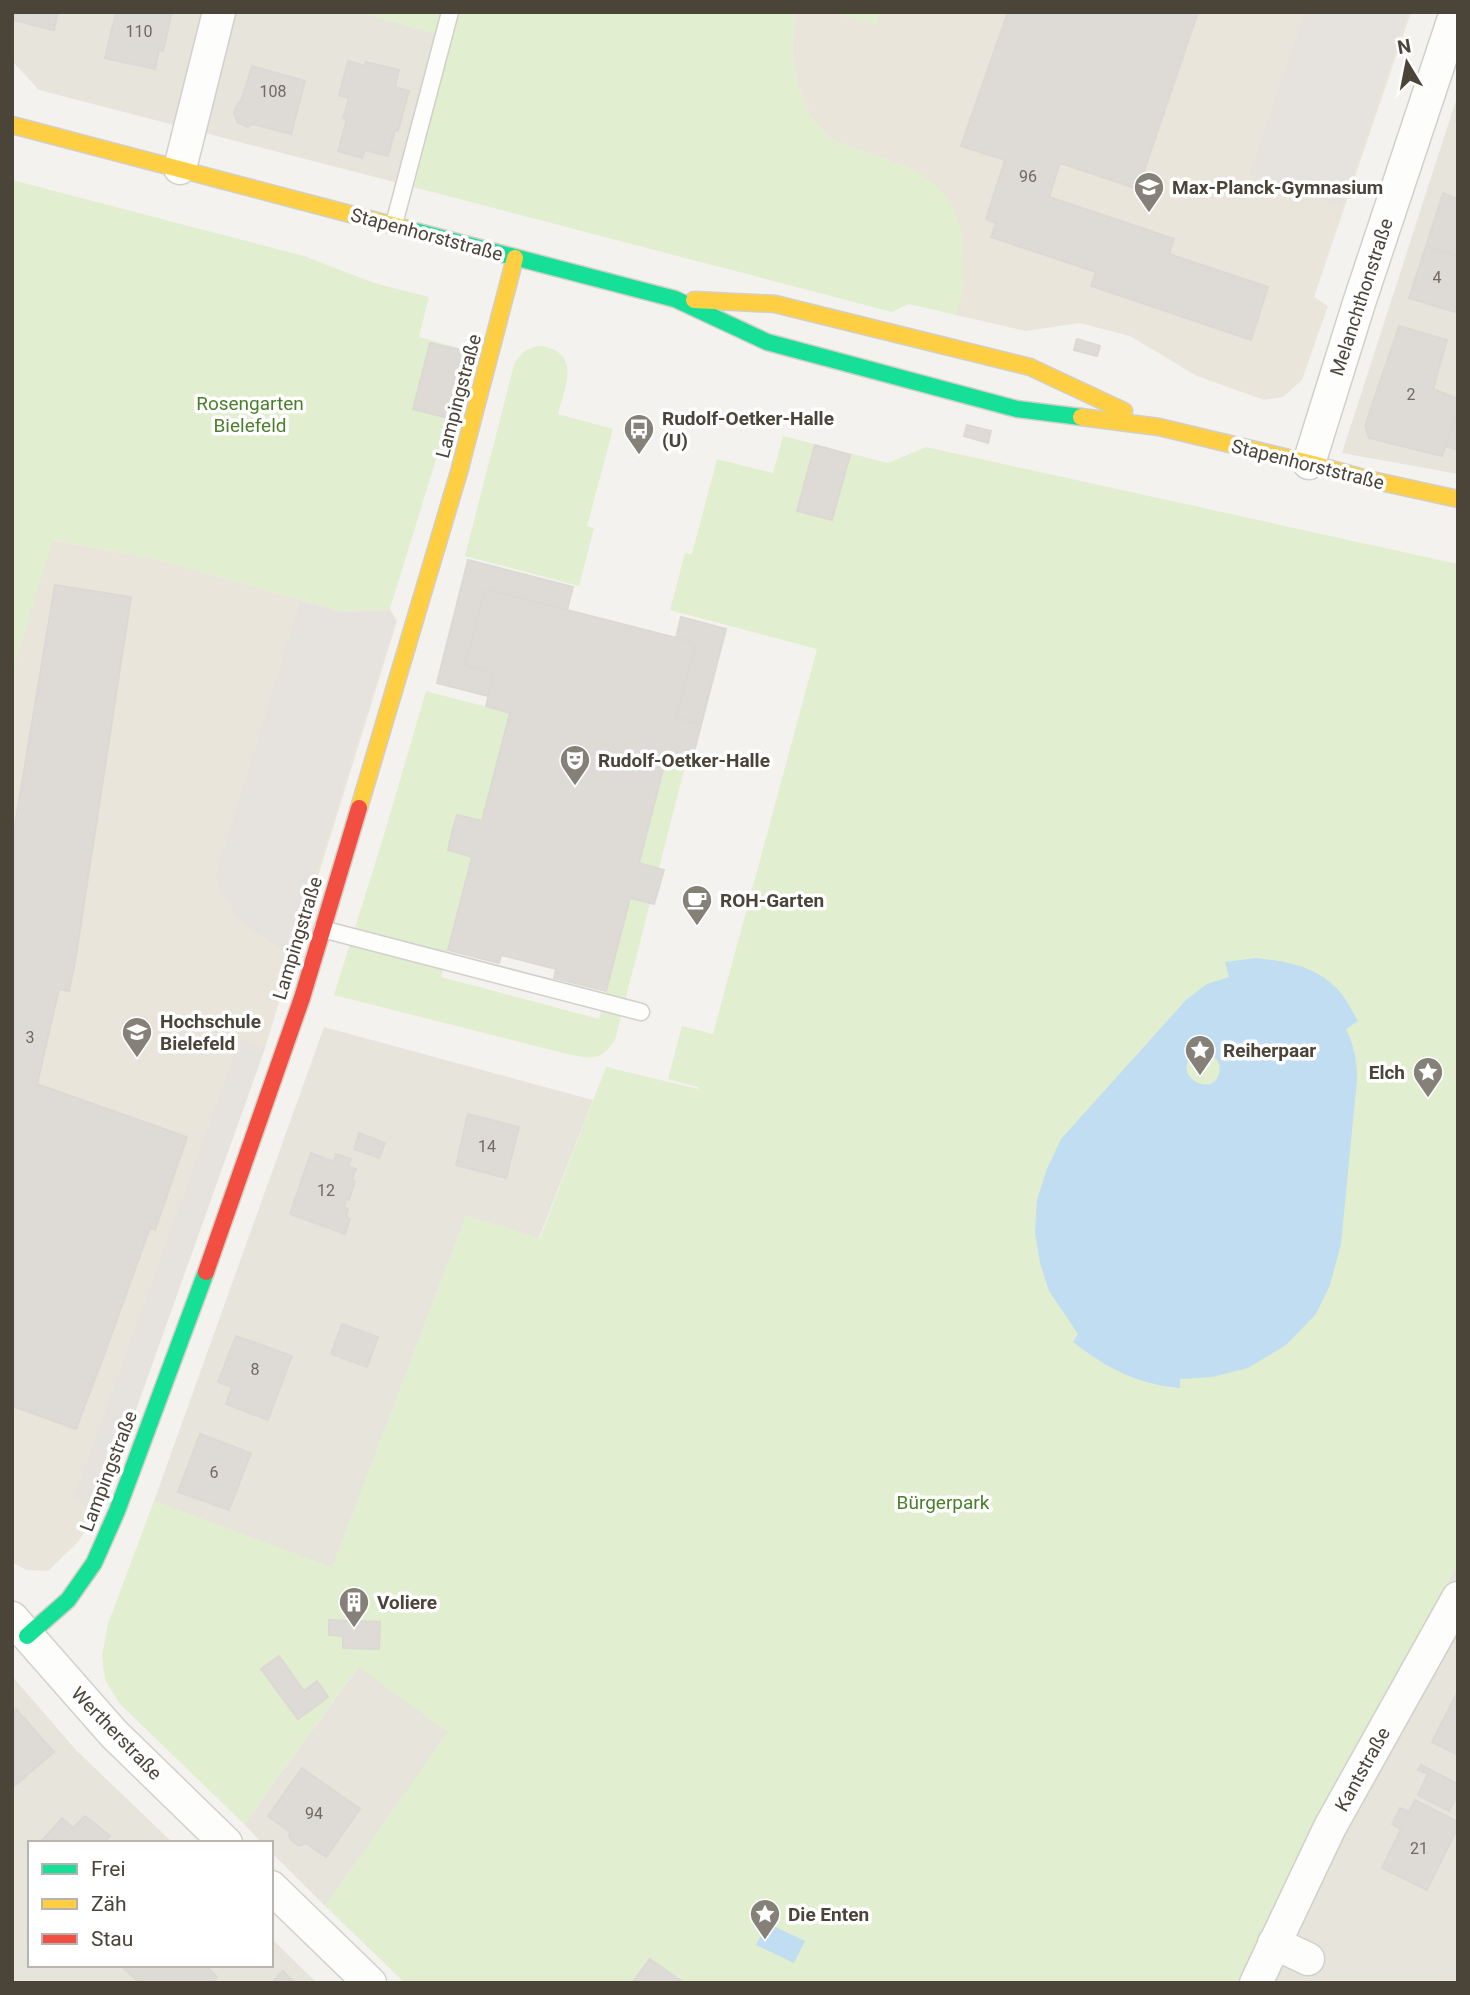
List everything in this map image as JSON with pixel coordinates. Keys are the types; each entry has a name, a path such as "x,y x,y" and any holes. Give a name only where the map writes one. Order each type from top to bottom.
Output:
{"main road":[{"name":"Stapenhorststraße","path":"12,125 675,299 767,342 1017,409 1159,427 1458,499"},
{"name":"Lampingstraße","path":"20,1627 68,1600 93,1563 117,1511 225,1220 302,998 455,485 515,258"},
{"name":"Stapenhorststraße","path":"675,299 775,304 1030,367 1159,427"}],"street":[{"path":"180,168 219,12"},
{"name":"Melanchthonstraße","path":"1309,463 1456,12"},
{"name":"Kantstraße","path":"1256,1983 1330,1827 1458,1598"},
{"name":"Wertherstraße","path":"20,1627 114,1734 224,1841"},
{"path":"273,1889 370,1983"},
{"path":"1274,1943 1308,1959"}],"lane":[{"path":"394,225 450,12"},
{"path":"322,929 641,1012"}],"shaded area":[{"path":"12,12 359,12 437,34 398,183 39,90 12,61"},
{"name":"Max-Planck-Gymnasium","path":"796,12 1411,12 1314,297 1328,306 1302,380 1283,397 1264,400 1197,376 1130,336 1079,323 1026,331 956,315 964,281 914,170 832,140 811,117 792,61"},
{"path":"1305,12 1408,12 1342,207 1249,175"},
{"path":"1458,94 1458,474 1342,453"},
{"name":"Hochschule Bielefeld","path":"52,540 156,559 341,611 390,609 397,621 265,1048 102,1505 78,1542 48,1571 26,1570 12,1562 12,672"},
{"path":"300,602 342,613 390,611 395,622 291,954 240,923 215,878"},
{"path":"324,1027 593,1100 539,1238 466,1216 332,1568 154,1501"},
{"path":"240,1039 265,1048 102,1505 74,1497"},
{"path":"1458,1563 1458,1983 1237,1983 1324,1808"},
{"path":"359,1666 449,1732 325,1906 273,1854 273,1841 260,1841 244,1824"},
{"path":"12,1676 76,1750 171,1841 28,1841 28,1967 273,1967 273,1940 317,1983 12,1983"}],"green space":[{"path":"359,12 796,12 792,61 811,117 832,140 914,170 934,183 951,203 960,226 963,253 964,281 956,315 909,304 892,312 398,183 437,34"},
{"path":"828,12 880,12 877,25"},
{"name":"Rosengarten Bielefeld","path":"12,180 304,256 374,283 429,297 419,337 466,350 449,417 390,609 341,611 156,559 53,540 12,672"},
{"path":"542,346 562,356 566,364 567,382 558,414 613,429 587,526 594,528 579,586 465,556 514,365 525,351"},
{"name":"Bürgerpark","path":"783,436 888,463 926,447 1458,564 1458,1563 1324,1808 1237,1983 405,1983 325,1906 448,1732 358,1667 244,1824 119,1703 105,1680 102,1656 108,1624 154,1501 332,1567 466,1216 540,1238 606,1067 698,1089 668,1079 682,1026 713,1034 817,649 670,610 685,553 692,554 717,459 773,473"},
{"path":"426,691 510,713 482,821 452,832 448,850 472,857 441,977 599,1019 630,898 650,903 615,1040 600,1055 589,1058 567,1054 334,995"},
{"path":"667,754 687,759 659,868 639,863"}],"water":[{"path":"1256,958 1307,968 1325,978 1337,989 1358,1021 1346,1029 1354,1053 1357,1079 1341,1244 1330,1285 1316,1314 1286,1345 1248,1368 1212,1377 1180,1379 1180,1388 1136,1379 1098,1360 1073,1342 1078,1334 1049,1291 1040,1263 1035,1232 1037,1200 1061,1139 1186,1000 1207,984 1229,977 1225,962","holes":["1200,1052 1216,1058 1220,1069 1214,1082 1207,1085 1193,1080 1187,1066 1190,1059"]},
{"path":"767,1923 805,1941 794,1963 756,1945"}],"building":[{"path":"12,12 58,12 54,30 12,20"},
{"path":"116,12 172,12 163,51 159,50 155,69 105,58"},
{"path":"1008,12 1198,12 1138,189 1060,163 1049,197 1174,239 1169,254 1268,287 1251,340 1091,286 1096,272 991,237 996,223 986,219 1005,160 961,146"},
{"path":"348,61 365,66 366,62 399,70 395,87 409,91 388,156 365,150 362,158 338,151 347,119 343,118 349,98 339,95"},
{"path":"252,66 305,81 291,134 238,123 234,114"},
{"path":"1443,193 1458,199 1458,256 1426,246"},
{"path":"1426,246 1458,256 1458,303 1455,312 1409,298"},
{"path":"1399,326 1447,340 1433,389 1458,399 1458,409 1442,456 1369,438 1365,426"},
{"path":"1077,339 1100,346 1097,356 1074,350"},
{"path":"430,343 465,351 448,418 413,409"},
{"path":"1458,409 1458,450 1445,446"},
{"path":"967,425 991,431 988,443 964,436"},
{"path":"815,445 850,455 832,520 797,511"},
{"path":"468,560 573,587 567,610 485,589 465,666 494,673 488,696 437,683"},
{"path":"55,585 131,597 75,962 69,991 59,989 37,1084 187,1137 155,1230 150,1228 76,1429 12,1406 12,843"},
{"name":"Rudolf-Oetker-Halle","path":"485,589 696,643 676,718 701,725 692,760 667,754 639,863 664,870 654,904 630,898 606,991 554,978 556,969 501,955 499,963 448,950 472,857 448,850 452,832 457,815 482,821 510,713 486,706 494,673 465,666"},
{"path":"681,617 726,629 701,725 676,718 696,643 676,638"},
{"path":"468,1114 519,1127 506,1178 456,1165"},
{"path":"359,1133 385,1143 379,1158 354,1149"},
{"path":"311,1153 334,1162 336,1154 351,1159 348,1166 356,1169 349,1200 346,1199 344,1207 348,1209 346,1217 350,1219 345,1234 290,1214"},
{"path":"342,1324 378,1337 367,1367 331,1354"},
{"path":"236,1336 292,1356 268,1420 226,1404 232,1387 218,1382"},
{"path":"200,1434 251,1453 229,1510 178,1492"},
{"name":"Voliere","path":"329,1620 380,1622 379,1649 343,1648 343,1636 329,1635"},
{"path":"279,1656 304,1691 317,1681 328,1697 298,1719 261,1669"},
{"path":"1458,1691 1458,1755 1432,1742"},
{"path":"16,1709 54,1752 12,1788 12,1712"},
{"path":"1421,1765 1458,1784 1458,1794 1449,1811 1418,1795 1428,1774 1418,1770"},
{"path":"302,1768 360,1809 326,1857 306,1843 299,1846 291,1840 291,1833 268,1816"},
{"path":"1415,1800 1458,1822 1427,1890 1382,1868 1401,1829 1392,1824 1400,1808 1409,1812"},
{"path":"85,1816 110,1836 106,1841 42,1841 62,1818 73,1828"},
{"path":"650,1959 684,1983 632,1983"},
{"path":"122,1967 207,1967 217,1977 212,1983 140,1983"},
{"path":"283,1971 295,1983 272,1983"}],"traffic: fast":[{"path":"407,229 675,299 767,342 1017,409 1081,417"},
{"path":"27,1636 68,1600 94,1563 117,1511 206,1272"}],"traffic: slow":[{"path":"12,125 407,229"},
{"path":"359,808 459,472 515,258"},
{"path":"694,300 775,304 1030,367 1124,411"},
{"path":"1081,417 1159,427 1458,499"}],"traffic: jam":[{"path":"206,1272 302,998 359,808"}],"place":[{"name":"Max-Planck-Gymnasium","path":"1149,214"},
{"name":"Rudolf-Oetker-Halle (U)","path":"639,456"},
{"name":"Rudolf-Oetker-Halle","path":"575,787"},
{"name":"ROH-Garten","path":"697,927"},
{"name":"Hochschule Bielefeld","path":"137,1059"},
{"name":"Reiherpaar","path":"1200,1077"},
{"name":"Elch","path":"1428,1099"},
{"name":"Voliere","path":"354,1629"},
{"name":"Die Enten","path":"765,1941"}]}
